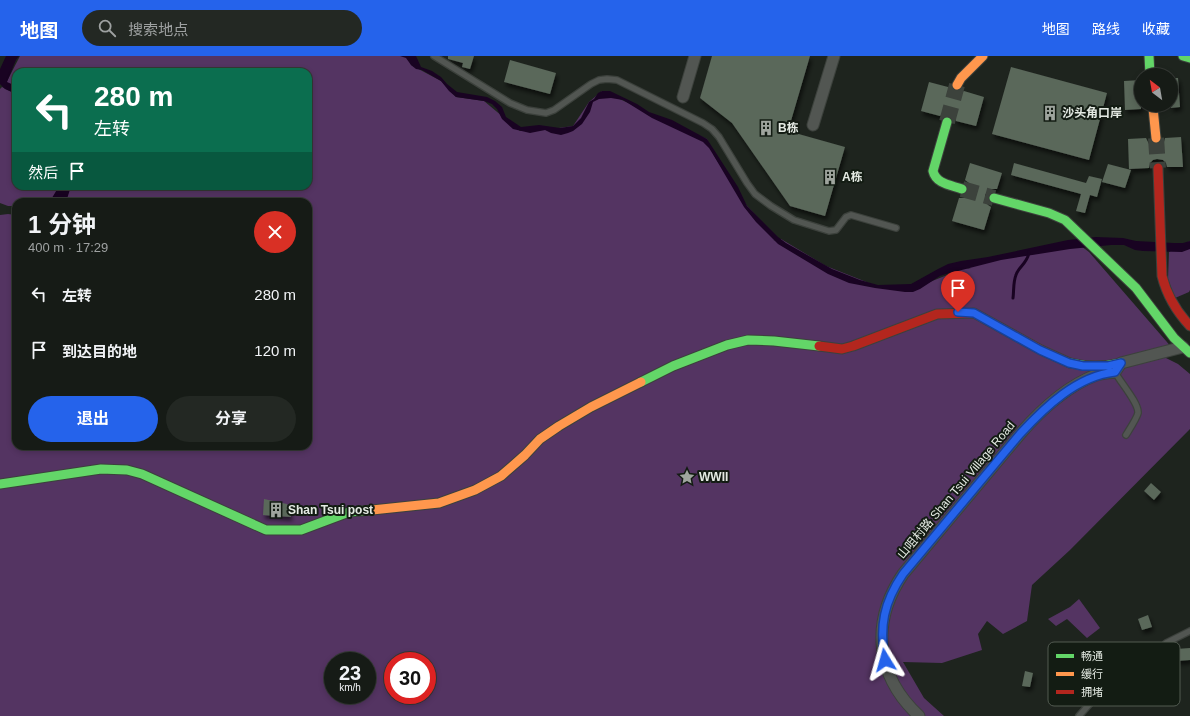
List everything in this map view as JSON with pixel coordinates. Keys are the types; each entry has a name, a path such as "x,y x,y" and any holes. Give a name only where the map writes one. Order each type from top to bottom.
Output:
{"street":[{"path":"683,97 695,56"},
{"path":"813,125 834,56"},
{"path":"957,86 961,78 983,56"},
{"path":"1149,56 1150,68"},
{"path":"1153,112 1156,138"},
{"path":"947,122 933,171 935,178 939,181 962,188"},
{"path":"1158,168 1161,267 1163,282 1168,297 1190,326"},
{"path":"994,198 1059,216 1071,225 1136,288 1167,329 1186,350"},
{"path":"0,484 101,469 126,470 142,474 266,530 301,530 349,512 439,503 475,490 501,476 525,455 540,439 591,407 673,366 727,345 748,340 774,340 842,349 937,314 958,312 974,313 1040,350 1069,363 1083,366 1108,366 1164,352 1186,350"},
{"path":"1115,372 1121,363"},
{"name":"山咀村路 Shan Tsui Village Road","path":"920,716 899,694 890,677 885,660 882,639 883,621 887,604 894,588 909,566 1034,419 1054,401 1078,385 1097,375 1115,372"}],"lane":[{"path":"434,56 510,103 527,110 546,113 554,110 599,80 617,80 703,123 712,129 719,137 755,194 794,220 828,231 836,230 846,217 851,215 896,228"},
{"path":"1115,372 1119,381 1136,406 1138,414 1126,435"},
{"path":"1168,642 1190,632"},
{"path":"1079,716 1088,706"}],"shaded area":[{"path":"6,56 19,56 12,68 7,82 12,84 12,92 5,89 0,84 0,69"},
{"path":"20,56 409,56 411,65 441,81 456,97 484,101 520,131 545,130 573,126 589,102 602,91 707,139 714,156 747,206 778,239 773,241 781,239 826,266 874,285 917,287 965,268 971,269 968,268 967,263 1077,243 1089,252 1173,349 1158,354 1178,364 1190,374 1190,429 1070,550 1032,585 1027,621 1003,634 987,621 978,634 982,650 942,663 903,662 924,698 944,716 0,716 0,215 12,214 12,450 312,450 312,198 66,198 70,190 312,190 312,68 14,68"},
{"path":"400,56 416,56 421,67 432,71 441,77 457,92 487,97 495,101 502,107 506,117 521,127 539,125 560,128 573,126 581,118 589,102 602,91 610,91 637,104 649,112 672,120 707,139 738,187 747,206 778,237 832,269 878,285 911,284 948,264 1068,240 1096,237 1174,243 1190,241 1190,249 1182,252 1143,251 1135,250 1124,245 1111,245 1070,249 1001,260 946,274 913,292 875,288 849,283 828,274 778,244 756,222 744,207 709,148 703,142 652,118 623,100 611,98 599,99 593,102 590,112 582,124 568,133 561,135 545,130 530,133 513,129 502,119 497,109 492,104 484,101 456,97 441,81 422,70 416,69 406,58"},
{"path":"12,71 12,87 5,85"},
{"path":"2,87 12,92 12,190 57,190 50,198 12,198 12,206 0,203 0,89"},
{"path":"57,190 70,190 67,198 52,198"},
{"path":"1190,241 1190,290 1189,292 1175,298 1168,279 1169,252"},
{"path":"1079,599 1100,628 1087,638 1067,619 1056,626 1048,619 1070,607"}],"building":[{"path":"448,56 474,56 470,69 462,67 463,63 448,59"},
{"path":"712,56 810,56 788,131 845,147 825,216 790,206 732,123 700,98"},
{"path":"510,60 556,73 550,94 504,82"},
{"name":"沙头角口岸","path":"1011,67 1107,93 1089,160 992,134"},
{"path":"1178,78 1180,107 1178,107"},
{"path":"1134,80 1134,109 1125,110 1124,81"},
{"path":"929,82 948,87 953,93 957,94 964,91 984,97 976,126 956,121 954,116 949,113 944,113 940,116 921,111"},
{"path":"1181,137 1183,167 1167,167 1163,160 1157,159 1150,163 1149,168 1129,169 1128,139 1146,138 1149,144 1157,147 1162,145 1165,138"},
{"path":"970,163 1002,173 997,189 991,189 985,195 985,201 991,207 984,230 952,221 959,198 968,196 971,192 969,183 965,180"},
{"path":"1014,163 1086,183 1089,176 1102,179 1097,197 1090,195 1085,213 1076,211 1081,194 1011,175"},
{"path":"1108,164 1131,170 1125,188 1102,182"},
{"path":"1151,483 1161,492 1154,500 1144,491"},
{"name":"Shan Tsui post","path":"264,499 287,504 291,517 263,515"},
{"path":"1148,615 1152,627 1142,630 1138,619"},
{"path":"1190,648 1190,660 1180,661 1180,649"},
{"path":"1025,671 1033,673 1030,687 1022,686"}],"waterway":[{"path":"1013,298 1017,272 1027,259 1029,252"}],"tunnel":[{"path":"947,122 957,85"},
{"path":"1156,138 1158,168"},
{"path":"962,189 994,198"}],"traffic: fast":[{"path":"1149,56 1150,68"},
{"path":"1183,56 1190,58"},
{"path":"947,122 933,171 937,179 962,189"},
{"path":"994,198 1049,213 1065,220 1136,288 1174,338 1190,353"},
{"path":"641,382 673,366 727,345 748,340 819,346"},
{"path":"1070,363 1096,366 1121,363"},
{"path":"0,484 101,469 127,470 142,474 266,530 301,530 349,512 372,510"}],"traffic: slow":[{"path":"957,85 961,78 983,56"},
{"path":"1153,112 1156,138"},
{"path":"372,510 439,503 475,490 501,476 525,455 540,439 559,426 591,407 641,382"}],"traffic: jam":[{"path":"1158,168 1162,276 1173,303 1180,315 1190,326"},
{"path":"819,346 842,349 937,314 974,313 1041,350 1070,363"}],"place":[{"name":"沙头角口岸","path":"1050,113"},
{"name":"B栋","path":"766,128"},
{"name":"A栋","path":"830,177"},
{"name":"WWII","path":"687,477"},
{"name":"Shan Tsui post","path":"276,510"}],"route":[{"path":"885,660 882,639 884,614 894,588 903,574 1034,419 1068,391 1097,375 1115,372 1121,363 1108,366 1083,366 1069,363 1040,350 974,313 958,312"}]}
